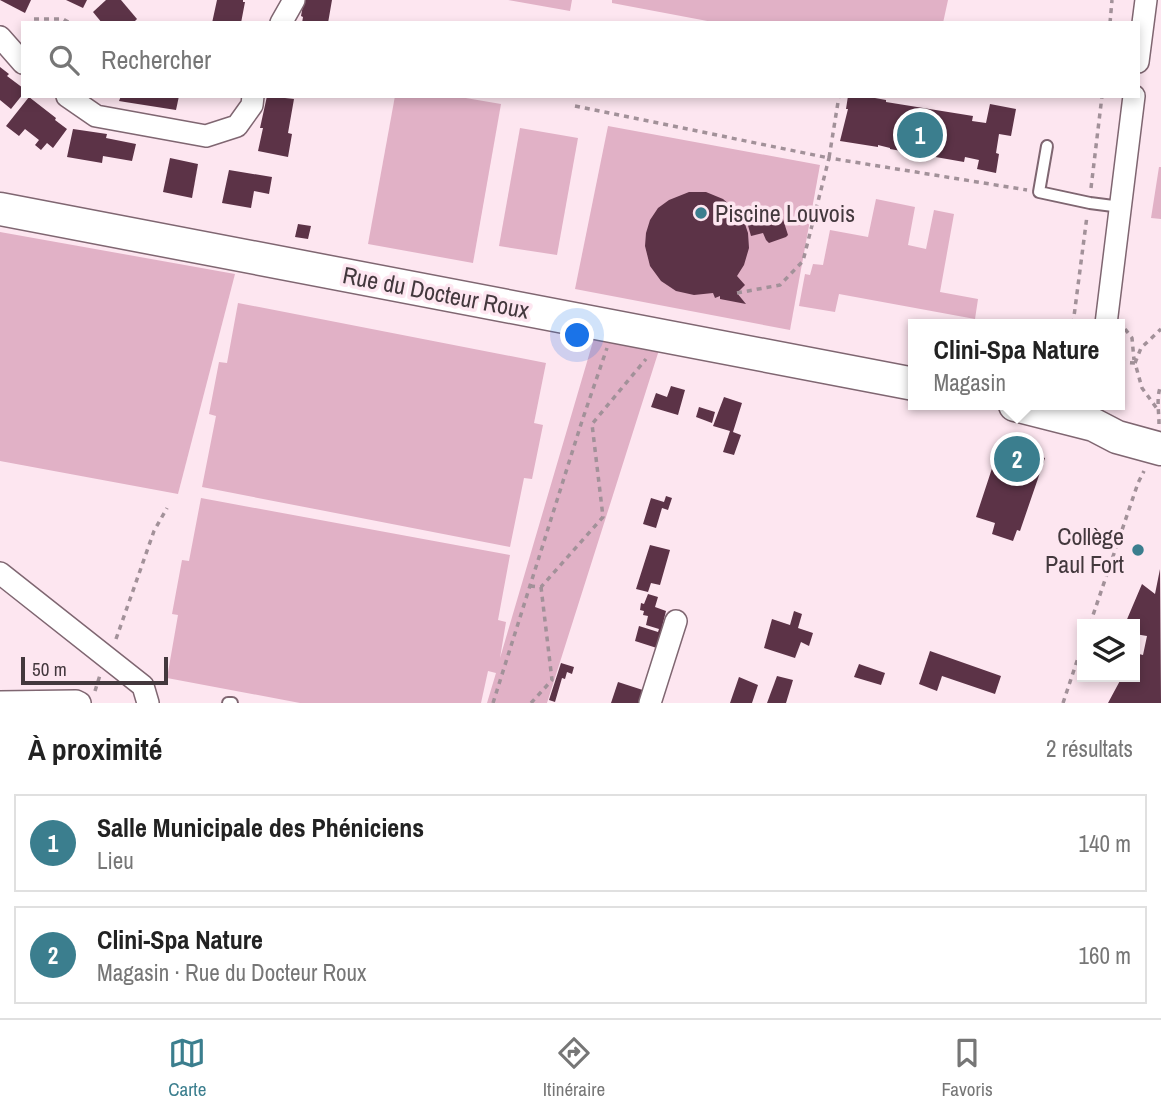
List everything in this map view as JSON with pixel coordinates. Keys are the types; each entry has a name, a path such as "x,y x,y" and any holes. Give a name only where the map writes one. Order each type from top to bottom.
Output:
{"street":[{"path":"282,21 294,0"},
{"path":"1140,46 1146,0"},
{"path":"0,37 21,61"},
{"path":"70,98 96,116 206,136 237,126 252,105 253,98"},
{"path":"1115,319 1121,207 1134,98"},
{"name":"Rue du Docteur Roux","path":"0,209 908,383"},
{"path":"1054,410 1095,415 1156,433"},
{"path":"0,573 143,686 148,703"},
{"path":"650,703 677,621"},
{"path":"0,702 76,701 88,697"}],"lane":[{"path":"1047,146 1038,192 1121,207"}],"path":[{"path":"1110,21 1112,0"},
{"path":"34,19 66,21"},
{"path":"737,292 780,285 803,261 829,158 839,98"},
{"path":"575,106 829,158 1038,192"},
{"path":"493,703 614,326"},
{"path":"1135,363 1141,348 1161,329"},
{"path":"1125,333 1132,338 1135,363 1156,433"},
{"path":"531,703 552,680 541,587 603,517 592,424 650,354"},
{"path":"1125,362 1135,363"},
{"path":"1092,619 1156,433 1161,385"},
{"path":"582,421 592,424"},
{"path":"88,697 115,643 154,531 167,508"},
{"path":"530,586 541,587"},
{"path":"1063,703 1077,661"}],"shaded area":[{"path":"508,0 572,0 570,11"},
{"path":"612,0 948,0 943,21 707,21 612,3"},
{"path":"395,98 466,98 501,104 473,263 368,244"},
{"name":"Piscine Louvois","path":"608,126 820,165 790,330 575,289"},
{"path":"520,128 578,138 557,255 499,246"},
{"path":"1161,167 1161,219 1151,218"},
{"path":"876,199 915,207 908,245 926,249 934,210 954,214 940,292 978,299 975,319 839,294 835,312 799,306 805,274 810,275 813,264 823,265 830,230 868,237"},
{"path":"0,232 235,274 178,494 0,461"},
{"path":"238,303 546,363 534,423 543,425 532,479 524,478 510,547 202,487 216,416 209,414 219,362 227,363"},
{"path":"594,338 659,350 547,703 487,703 496,673 488,671 481,703 300,703 167,678 178,615 172,614 182,560 189,561 201,498 510,555 498,620 506,622 500,658"}],"building":[{"path":"0,0 31,0 25,13"},
{"path":"66,0 87,0 83,8"},
{"path":"106,0 121,0 137,19 100,21 93,12"},
{"path":"217,0 245,2 241,21 212,21"},
{"path":"304,0 332,0 328,21 302,21"},
{"path":"0,67 21,86 21,96 11,109 0,100"},
{"path":"30,98 67,129 53,148 47,143 41,150 35,145 39,140 25,129 19,136 6,126"},
{"path":"120,98 179,98 176,110 119,101"},
{"path":"267,98 294,99 288,133 292,134 288,157 258,151 263,128 260,128"},
{"path":"848,98 875,98 973,116 972,121 986,123 990,104 1016,109 1011,136 999,134 996,173 977,169 979,160 965,157 964,162 878,145 840,141"},
{"path":"73,129 107,134 106,138 136,144 132,161 103,156 102,163 67,157"},
{"path":"170,158 198,164 192,198 163,192"},
{"path":"229,170 272,177 269,194 254,191 251,208 222,203"},
{"path":"689,192 706,192 723,199 744,221 749,248 744,265 737,276 745,285 737,293 746,304 720,299 720,296 715,298 713,293 694,295 676,291 661,281 650,266 645,246 650,220 658,208 669,200"},
{"path":"781,213 788,235 786,237 769,243 763,233 751,236 747,222"},
{"path":"298,224 311,226 308,239 295,237"},
{"path":"671,386 685,390 678,415 651,407 656,393 667,397"},
{"path":"724,397 742,403 733,432 741,435 734,455 723,452 730,431 713,426"},
{"path":"699,407 715,412 712,423 696,417"},
{"path":"1015,440 1031,445 1029,452 1045,458 1020,531 1017,530 1013,541 992,534 995,523 976,517 1001,441 1013,445"},
{"path":"666,496 672,498 668,510 662,508 656,528 643,524 651,498 664,502"},
{"path":"650,545 670,550 660,585 651,583 648,592 636,589"},
{"path":"1160,569 1161,703 1108,703 1119,682 1140,682 1140,654 1143,655 1147,636 1140,635 1140,619 1127,619 1142,584 1155,594"},
{"path":"648,594 658,597 655,607 666,611 662,627 669,630 663,650 635,641 639,626 658,632 659,629 646,625 648,616 643,615 644,611 640,610 641,603 644,604"},
{"path":"794,611 802,614 798,628 813,633 809,646 801,642 795,658 764,648 772,619 790,625"},
{"path":"930,651 1001,676 995,694 942,676 937,691 919,684"},
{"path":"561,663 574,667 572,674 567,672 565,679 562,678 555,702 549,700"},
{"path":"859,664 885,673 881,685 854,677"},
{"path":"777,676 793,680 786,703 767,703"},
{"path":"739,677 758,685 752,703 730,703"},
{"path":"618,682 649,692 646,703 611,703"}],"place":[{"name":"Salle Municipale des Phéniciens","path":"920,135"},
{"name":"Piscine Louvois","path":"701,213"},
{"name":"Clini-Spa Nature","path":"1017,459"},
{"name":"Collège Paul Fort","path":"1138,550"}]}
